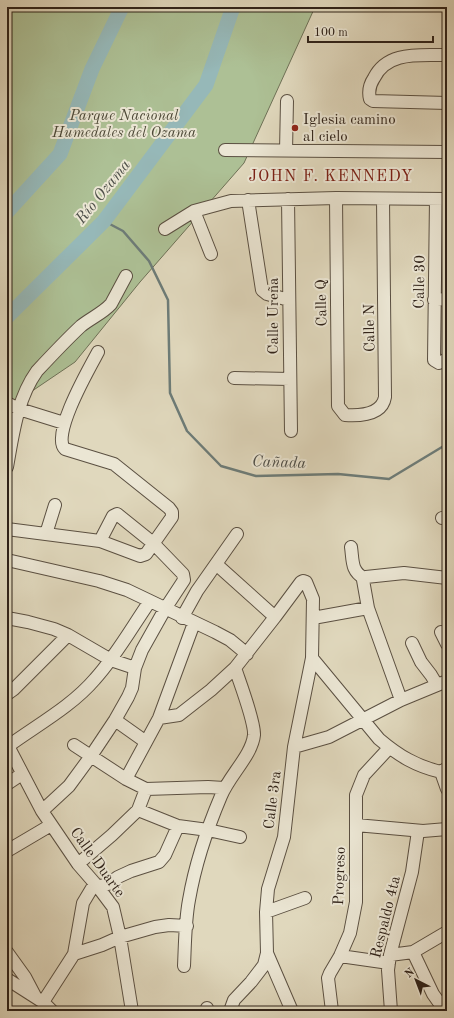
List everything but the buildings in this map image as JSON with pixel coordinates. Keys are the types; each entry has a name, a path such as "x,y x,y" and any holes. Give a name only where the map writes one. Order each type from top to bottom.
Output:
{"street":[{"path":"447,56 402,56 391,60 383,65 377,72 370,89 370,99 373,101 447,103"},
{"path":"286,152 287,101"},
{"path":"225,150 286,152 447,152"},
{"path":"165,229 194,211 231,201 336,198 442,199"},
{"name":"Calle Q","path":"336,198 338,406"},
{"name":"Calle N","path":"338,406 346,415 360,416 380,407 384,403 386,397 383,199"},
{"name":"Calle 30","path":"442,199 441,250 434,300 434,360 443,361"},
{"path":"248,200 262,290 267,294 289,300"},
{"name":"Calle Ureña","path":"288,200 291,431"},
{"path":"194,211 211,254"},
{"path":"7,467 19,409 30,382 37,371 80,328 111,304 126,276"},
{"path":"434,300 447,299"},
{"path":"7,529 100,541 140,556 146,554 172,517 172,512 169,508 114,464 65,449 60,442 64,423 72,402 98,352"},
{"path":"234,378 290,379"},
{"path":"7,403 19,409 64,423"},
{"path":"46,534 55,505"},
{"path":"42,811 69,786 115,720 132,688 135,668 142,650 165,609 184,580 184,577 154,543 117,514 113,516 100,541"},
{"path":"182,618 197,591 237,534"},
{"path":"351,547 353,566 356,574 364,578 404,573 447,578"},
{"path":"7,560 99,581 127,590 230,640 247,654"},
{"path":"159,718 179,715 211,690 235,668 275,617 216,564"},
{"path":"364,578 363,580 368,608 401,700"},
{"name":"Calle 3ra","path":"230,1011 234,1000 264,965 267,953 266,912 268,889 284,837 294,747 312,658 312,598 306,582 300,582 275,617"},
{"path":"7,746 79,695 95,680 111,660 150,601"},
{"path":"313,618 368,608"},
{"path":"7,618 28,622 68,634 111,660 135,668"},
{"path":"126,779 159,718 194,622"},
{"path":"441,632 447,644"},
{"path":"7,694 14,689 68,634"},
{"path":"412,643 421,662 431,675 442,683"},
{"path":"312,658 379,739 389,748 405,759 424,768 444,770 447,789"},
{"path":"184,966 188,902 193,877 208,830 224,788 253,742 254,733 249,711 235,668"},
{"path":"294,747 329,736 401,700 442,683"},
{"path":"115,720 146,742"},
{"path":"74,745 126,779 146,789 208,787 224,788"},
{"name":"Calle Duarte","path":"7,746 51,825 78,864 113,907 120,937 132,1011"},
{"name":"Progreso","path":"332,1011 328,978 350,933 356,902 356,795 364,775 389,748"},
{"path":"7,784 22,774"},
{"path":"78,864 138,810 146,789"},
{"path":"138,810 178,826 208,830 240,837"},
{"path":"7,851 51,825"},
{"path":"356,825 418,830 447,829"},
{"path":"46,1006 74,954 83,904 92,888 108,884 131,871 159,862 165,855 178,826"},
{"name":"Respaldo 4ta","path":"391,1011 388,970 389,959 412,872 418,830"},
{"path":"266,912 305,898"},
{"path":"74,954 102,945 120,937 155,927 169,925 187,926"},
{"path":"340,956 389,959 413,952 447,932"},
{"path":"7,952 46,1006"},
{"path":"413,952 433,994 445,1011"},
{"path":"267,953 292,1011"},
{"path":"7,979 46,1006"}],"green space":[{"name":"Parque Nacional Humedales del Ozama","path":"7,7 315,7 244,163 140,282 75,362 7,408"}],"waterway":[{"path":"7,212 60,154 92,69 122,7"},
{"name":"Río Ozama","path":"7,317 104,221 206,85 233,7"},
{"name":"Cañada","path":"104,221 123,231 149,261 168,300 170,393 187,431 221,466 256,476 338,474 389,479 447,444"}],"place":[{"name":"Iglesia camino al cielo","path":"295,128"}],"district":[{"name":"JOHN F. KENNEDY","path":"331,175"}]}
